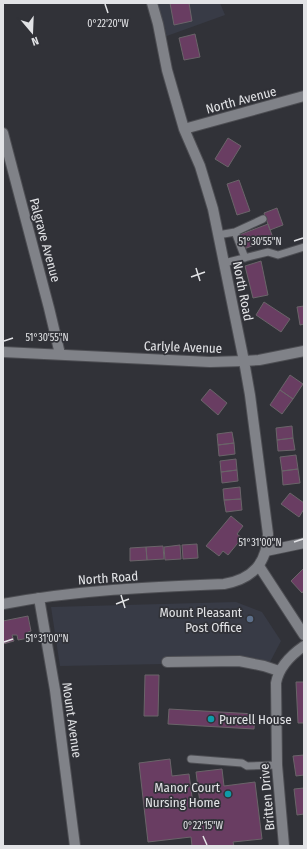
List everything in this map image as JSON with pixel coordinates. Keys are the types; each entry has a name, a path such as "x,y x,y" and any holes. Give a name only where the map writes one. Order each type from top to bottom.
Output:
{"street":[{"name":"North Road","path":"3,604 92,591 224,584 239,581 259,566 266,551 268,534 250,395 213,209 200,166 184,128 167,70 158,24 152,3"},
{"name":"North Avenue","path":"184,128 304,96"},
{"name":"Palgrave Avenue","path":"3,133 60,354"},
{"name":"Carlyle Avenue","path":"3,352 210,362 259,360 304,351"},
{"path":"266,551 304,543"},
{"path":"259,566 304,635"},
{"name":"Mount Avenue","path":"39,598 55,690 75,846"},
{"path":"167,662 239,661 264,666 279,671 291,657 304,646"},
{"name":"Britten Drive","path":"279,671 276,683 276,745 284,846"}],"lane":[{"path":"218,235 235,232 263,220"},
{"path":"235,232 245,258"},
{"path":"224,262 268,252 278,255 304,247"},
{"path":"191,759 242,763 247,766 277,765"}],"shaded area":[{"path":"153,3 220,3 225,15 164,37"},
{"path":"236,602 262,612 281,641 270,662 60,666 51,607"}],"building":[{"path":"170,3 189,3 192,21 174,25"},
{"path":"195,34 200,57 184,60 179,38"},
{"path":"228,138 241,146 228,167 215,159"},
{"path":"239,180 250,211 237,215 227,184"},
{"path":"277,208 283,225 270,230 264,213"},
{"path":"268,224 273,238 244,249 239,235"},
{"path":"261,261 268,295 253,298 245,266"},
{"path":"264,302 290,319 281,332 256,315"},
{"path":"304,306 304,324 300,325 297,307"},
{"path":"290,375 303,384 293,399 280,390"},
{"path":"210,389 227,403 218,415 201,400"},
{"path":"280,390 293,399 282,414 270,405"},
{"path":"292,426 293,438 277,440 276,428"},
{"path":"232,432 234,443 218,445 217,434"},
{"path":"293,438 295,450 278,451 277,440"},
{"path":"234,443 235,454 219,456 218,445"},
{"path":"296,455 298,469 282,471 280,457"},
{"path":"236,459 237,470 221,472 220,461"},
{"path":"298,469 300,483 283,485 282,471"},
{"path":"237,470 238,481 222,483 221,472"},
{"path":"240,487 241,499 224,500 223,489"},
{"path":"290,493 304,503 304,509 299,517 281,504"},
{"path":"241,499 242,510 226,512 224,500"},
{"path":"231,516 243,526 237,534 242,538 228,555 223,551 219,556 206,546"},
{"path":"197,544 198,558 183,559 182,545"},
{"path":"180,545 181,559 165,560 164,547"},
{"path":"163,546 164,559 147,560 146,547"},
{"path":"146,547 147,560 130,561 130,548"},
{"path":"304,568 304,590 302,593 291,581"},
{"path":"28,616 31,631 28,632 29,638 18,640 17,635 12,635 14,641 3,644 3,621"},
{"path":"145,675 159,675 158,716 144,716"},
{"path":"296,682 304,682 304,723 298,723"},
{"name":"Purcell House","path":"169,709 255,714 254,729 168,724"},
{"path":"304,755 304,775 296,776 293,756"},
{"name":"Manor Court Nursing Home","path":"170,759 172,776 189,774 193,804 200,803 196,772 222,769 224,786 255,782 262,839 233,842 234,846 192,846 191,837 148,842 139,763"},
{"path":"304,788 304,814 297,815 294,789"}],"place":[{"name":"Mount Pleasant Post Office","path":"250,619"},
{"name":"Purcell House","path":"211,719"},
{"name":"Manor Court Nursing Home","path":"228,794"}]}
